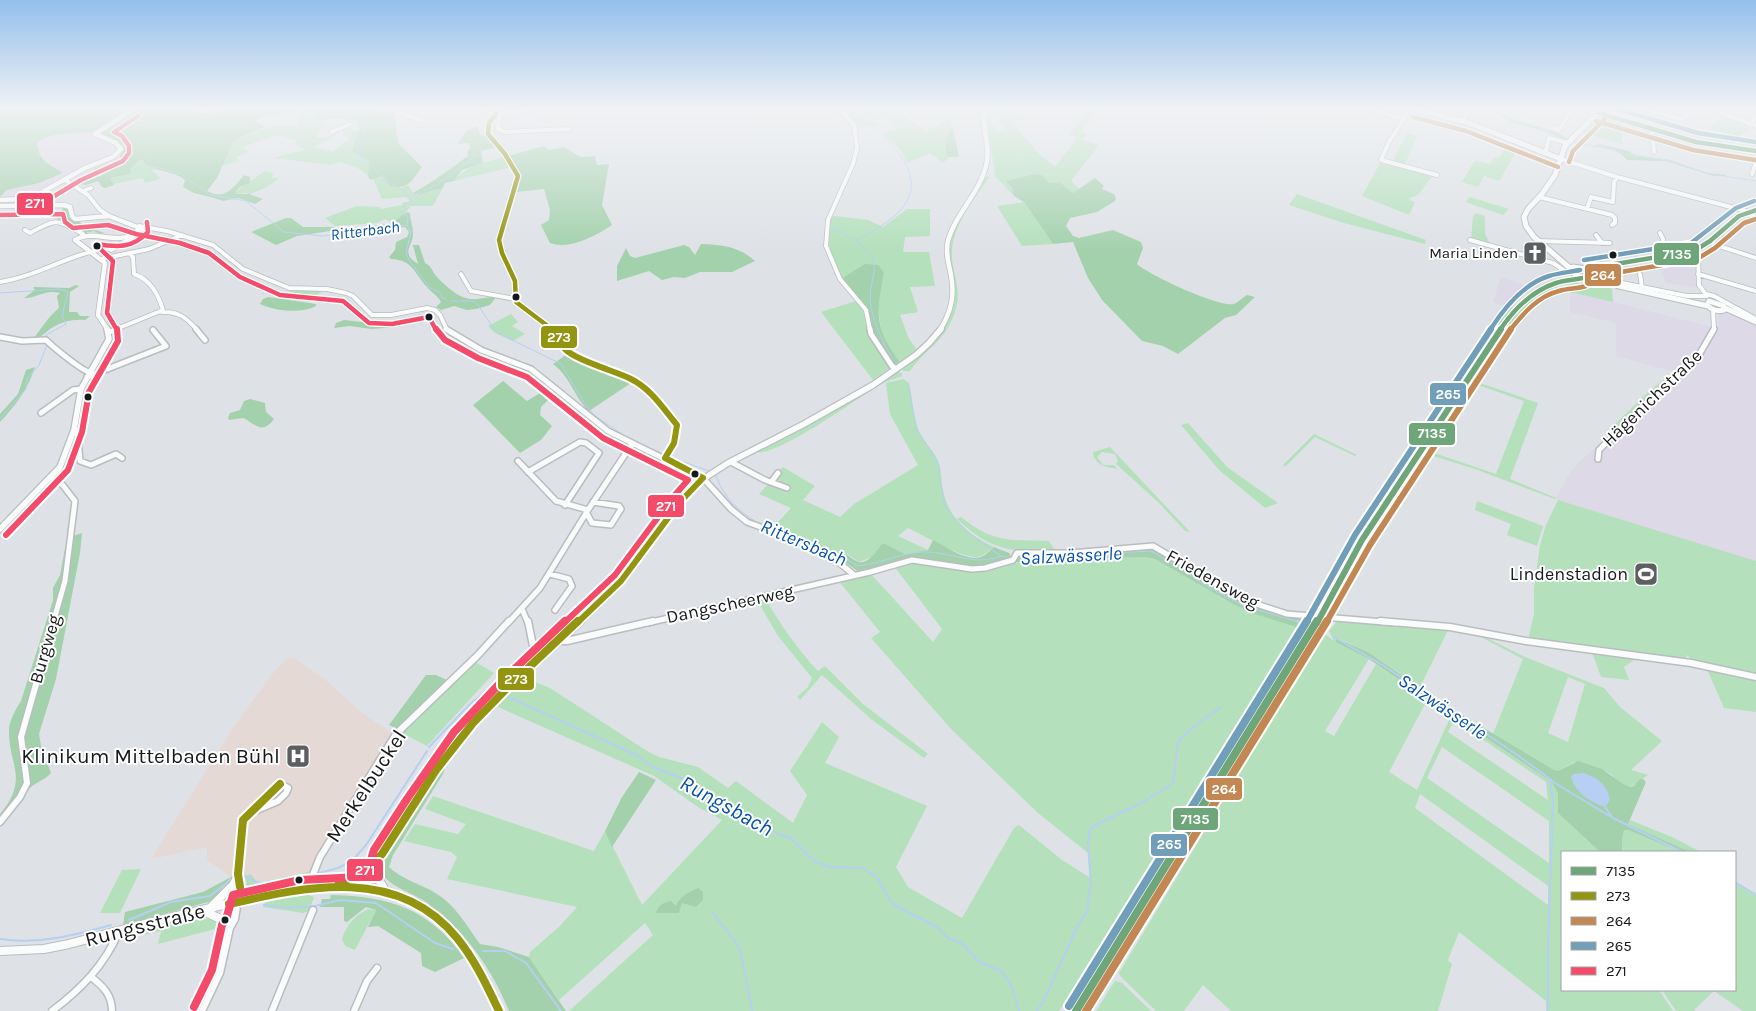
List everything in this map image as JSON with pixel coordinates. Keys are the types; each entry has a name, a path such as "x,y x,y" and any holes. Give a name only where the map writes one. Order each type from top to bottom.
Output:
{"main road":[{"path":"1553,156 1560,160"},
{"path":"1561,156 1550,184 1528,209 1524,217 1526,226 1538,241 1570,269 1571,272 1576,275 1587,274"},
{"path":"1570,269 1587,274 1605,283 1633,290 1722,304 1723,309 1756,321"}],"street":[{"path":"0,200 33,196 113,156"},
{"path":"507,156 518,176 505,212 498,240 499,247 515,282 517,291 515,300"},
{"path":"855,156 826,225 826,246 840,279 866,310 872,334 887,360 896,369"},
{"path":"364,886 364,880 455,745 513,683 626,575 671,511 691,488 703,478 830,410 896,369 938,333 950,312 953,292 948,244 955,226 980,182 986,166 987,156"},
{"path":"1383,156 1381,160 1437,175"},
{"path":"1560,160 1745,212 1756,217"},
{"path":"1752,174 1756,162"},
{"path":"1584,174 1588,168"},
{"path":"1587,209 1591,197 1613,202 1614,182 1617,177"},
{"path":"65,180 82,191 109,216"},
{"path":"82,191 90,188"},
{"path":"1539,197 1614,216 1615,223 1612,225"},
{"path":"0,206 64,205 70,207 72,216 75,219 109,216 139,226 182,235 213,245 243,269 282,286 332,290 353,296 372,315 391,315 427,308 435,310 440,315 444,328 450,332 481,350 531,370 608,431 632,444 667,457 703,478 731,509 747,522 825,551 854,575"},
{"path":"1076,1011 1320,617 1373,524 1512,312 1532,295 1555,284 1570,281 1587,274 1599,267 1694,251 1710,243 1745,212 1756,210"},
{"path":"25,230 30,233 51,222 59,221 83,234 122,238 137,232 140,228 139,226"},
{"path":"0,282 19,280 89,251 99,248 113,248 135,237 147,228"},
{"path":"1660,233 1662,249 1669,255"},
{"path":"0,529 52,478 63,461 74,430 81,389 107,344 109,332 98,315 105,265 101,259 75,242 83,234"},
{"path":"101,259 110,255 130,254 174,240 182,235"},
{"path":"1596,236 1602,243"},
{"path":"1470,240 1570,269"},
{"path":"1538,241 1610,243"},
{"path":"1710,243 1756,258"},
{"path":"110,255 113,248"},
{"name":"Hägenichstraße","path":"1598,459 1599,450 1642,407 1689,367 1699,356 1714,331 1709,302 1699,285 1698,256 1694,251"},
{"path":"130,254 133,257 134,274 148,281 158,294 162,312"},
{"path":"461,274 471,291 515,300 557,334 564,348 632,379 652,393 677,425 677,434 667,457"},
{"path":"1640,274 1642,287"},
{"path":"1698,274 1756,291"},
{"path":"1570,281 1576,275"},
{"path":"1622,283 1709,302 1714,296 1756,321"},
{"path":"109,332 162,312 171,311 185,316 205,340"},
{"path":"88,374 166,346 153,330"},
{"path":"0,337 22,341 46,340 60,354 67,356 88,374"},
{"path":"41,413 73,390 81,389"},
{"path":"74,430 77,430 78,434 80,461 91,465 116,454 122,458"},
{"path":"528,472 580,442 586,443 599,453 565,506"},
{"name":"Merkelbuckel","path":"308,887 320,857 396,734 477,656 522,609 550,574 587,511 632,444"},
{"path":"518,461 556,501 565,506 587,511 592,523 611,525 621,509 619,506 593,502"},
{"path":"731,462 765,480 787,488"},
{"path":"772,481 778,473"},
{"name":"Burgweg","path":"0,822 15,804 27,783 21,738 65,581 75,501 60,483 52,478"},
{"name":"Friedensweg","path":"902,562 922,560 972,569 985,568 1013,560 1017,553 1071,553 1153,546 1244,600 1287,614 1450,627 1526,641 1691,663 1756,677"},
{"name":"Dangscheerweg","path":"558,641 567,641 870,572 902,562"},
{"path":"550,574 569,579 572,586 556,610"},
{"path":"522,609 528,617 536,661"},
{"path":"229,925 235,919 239,901 240,887 238,874 243,820 250,812 276,786 280,784 288,788 285,796 250,812"},
{"path":"338,885 373,868"},
{"path":"373,868 384,889"},
{"path":"209,908 231,887 238,874"},
{"name":"Rungsstraße","path":"0,951 44,949 209,908 308,887 364,886 384,889 406,897 426,908 440,920 456,936 472,957 499,1011"},
{"path":"202,1011 220,973 229,925 231,887"},
{"path":"240,887 263,896"},
{"path":"201,910 229,925"},
{"path":"272,1011 313,910"},
{"path":"52,1011 91,977 113,946 119,931"},
{"path":"354,1011 367,981 377,968"},
{"path":"91,977 99,983 112,999 112,1011"}],"shaded area":[{"path":"40,156 120,156 122,158 96,171 110,168 103,175 88,180 69,179 33,197 5,199 2,196 7,190 39,183 63,174"},
{"path":"1665,256 1670,263 1696,269 1696,283 1699,288 1666,283 1656,258"},
{"path":"1501,277 1527,286 1514,302 1507,303 1505,306 1493,302"},
{"path":"1570,291 1712,327 1712,335 1718,329 1719,313 1731,315 1756,325 1756,561 1555,499 1571,471 1580,461 1678,373 1616,356 1616,323 1570,312"},
{"name":"Klinikum Mittelbaden Bühl","path":"295,658 327,681 360,711 394,735 312,871 262,882 256,881 250,874 231,877 207,860 207,847 151,859 234,726 273,673 284,661"}],"green space":[{"path":"0,156 41,156 63,173 39,183 7,190 0,197"},
{"path":"120,156 227,156 217,178 207,191 213,194 224,194 244,175 250,177 250,183 240,187 235,192 237,194 246,194 274,184 249,194 263,199 255,204 238,198 223,201 194,193 183,187 185,180 175,174 151,167 143,160 140,160 130,169 132,172 130,174 110,178 114,185 105,188 98,181 86,185 75,183 77,179 86,180 99,177 109,169 96,171 94,169 122,159"},
{"path":"227,156 238,156 236,157 239,161 222,166"},
{"path":"280,156 368,156 368,176 358,168 339,162 332,165 273,158"},
{"path":"361,156 411,156 422,167 409,183 396,187 390,186 382,176 370,180 368,176 369,161"},
{"path":"468,156 482,156 483,163 462,170 454,181 445,183 442,189 419,195 413,193"},
{"path":"508,156 595,156 597,165 609,164 602,205 612,225 582,241 566,245 550,243 541,225 549,220 550,210 544,189 516,192 517,173"},
{"path":"904,156 923,156 907,163"},
{"path":"934,156 948,156 949,158 943,163"},
{"path":"992,156 1042,156 1055,167 1063,156 1090,156 1071,181 1080,190 1073,193 1060,182 1050,183 1042,175 1035,174 1006,181 1012,188 1014,196 995,176"},
{"path":"1395,156 1408,156 1404,166 1392,163"},
{"path":"1500,156 1513,156 1499,181 1484,176 1478,187 1462,182 1475,160 1490,164 1494,157 1499,158"},
{"path":"1623,156 1643,156 1670,160 1707,173 1726,175 1714,176 1665,161 1627,160"},
{"path":"505,157 512,167 454,181 459,175 471,168"},
{"path":"140,160 156,169 152,171 160,179 145,183 143,178 113,184 110,178 131,174 130,169"},
{"path":"1381,161 1433,175 1418,195 1410,198 1410,200 1415,202 1409,215 1362,196"},
{"path":"265,171 274,173 271,178 279,178 265,187 253,191 242,194 235,192"},
{"path":"1035,174 1042,175 1050,183 1060,182 1073,193 1095,178 1104,186 1102,189 1114,194 1115,201 1097,212 1070,218 1066,226 1073,236 1079,238 1113,230 1141,242 1143,248 1137,264 1169,283 1226,304 1234,304 1247,295 1255,297 1236,315 1225,318 1178,354 1163,346 1142,341 1102,300 1088,278 1073,242 1053,244 1024,202 1014,196 1012,188 1006,181"},
{"path":"382,176 401,188 408,185 413,193 419,195 442,189 433,206 411,206 400,219 392,223 385,219 377,223 335,226 325,218 357,206 380,207 381,209 402,205 402,203 410,201 406,197 382,199 373,179"},
{"path":"984,176 990,177 964,215 954,237 952,259 958,295 952,319 942,336 910,371 903,371 902,367 931,342 947,322 952,311 955,299 955,285 950,259 952,235 955,226"},
{"path":"1297,194 1426,240 1425,244 1344,223 1289,205"},
{"path":"1470,197 1509,209 1503,215 1465,202"},
{"path":"1024,202 1053,244 1022,246 997,206"},
{"path":"64,206 68,208 72,220 77,220 86,227 105,233 100,234 94,231 85,233 57,220"},
{"path":"907,209 930,209 930,236 905,237 903,252 929,252 935,286 910,287 918,312 900,315 909,339 918,351 899,365 895,365 882,334 877,304 884,273 841,279 830,250 828,228 829,220 834,216 868,220 883,227"},
{"path":"407,212 410,213 413,230 413,238 408,252 412,260 418,264 413,245 419,245 425,263 450,289 460,296 471,299 496,297 490,305 467,310 454,306 441,310 436,307 441,302 412,268 404,262 389,257 395,250 396,242 407,237 409,232 405,227 364,230 362,228 392,223"},
{"path":"1476,213 1485,216 1486,235 1492,245 1471,240 1473,216"},
{"path":"286,218 291,218 303,227 336,227 330,231 297,236 276,245 251,232"},
{"path":"701,244 730,247 742,252 755,261 732,272 700,272 685,278 674,277 662,280 649,271 617,281 617,266 626,248 630,256 635,258 684,245 689,247 695,255"},
{"path":"865,264 878,265 884,273 879,299 879,319 885,339 899,361 895,365 873,333 868,311 841,279"},
{"path":"1580,281 1578,284 1561,285 1539,297 1512,323 1375,537 1341,598 1336,615 1331,615 1329,612 1367,542 1509,322 1525,304 1538,294 1553,286"},
{"path":"1587,281 1612,289 1613,302 1558,289"},
{"path":"76,285 79,286 70,292 69,312 77,312 80,316 90,316 85,320 58,324 40,337 33,339 59,308 57,296 60,293 49,292 24,298 35,290 33,287 69,288"},
{"path":"293,290 325,290 306,301 277,298"},
{"path":"268,297 316,304 316,306 303,310 288,311 260,304 263,299"},
{"path":"856,301 864,310 870,333 891,367 873,380 821,312"},
{"path":"1512,305 1512,308 1382,504 1320,611 1312,613 1311,609 1336,575 1371,513 1508,307"},
{"path":"511,314 518,322 512,326 525,334 513,341 495,333 488,326"},
{"path":"344,320 394,323 396,327 371,329 350,326 334,328 336,323"},
{"path":"570,352 631,383 589,411 569,381 553,364"},
{"path":"35,367 21,396 0,422 0,414 18,394 26,370"},
{"path":"1674,371 1678,373 1652,394 1618,428 1613,426 1646,394"},
{"path":"896,372 902,373 902,376 886,381 798,437 765,452 754,452"},
{"path":"903,379 909,383 919,431 933,451 941,470 943,490 950,509 968,531 994,547 982,556 971,557 908,528 898,536 928,550 905,554 883,543 874,556 859,562 846,553 836,556 829,551 771,530 791,508 759,494 783,467 815,486 803,500 840,517 854,504 918,465 890,414 886,383"},
{"path":"503,381 527,401 545,390 555,393 541,407 540,415 552,426 541,440 520,453 473,405"},
{"path":"1477,382 1538,403 1510,479 1555,499 1475,469 1430,455 1431,453 1440,455 1496,474 1524,401 1475,384"},
{"path":"250,399 265,403 266,412 274,419 265,427 258,427 243,418 229,420 230,413 240,410 244,401"},
{"path":"1188,423 1227,467 1278,503 1265,508 1219,470 1181,425"},
{"path":"1314,434 1357,455 1355,456 1315,437 1285,467 1283,465"},
{"path":"1110,447 1190,532 1185,531 1158,502 1116,464 1118,461 1115,454 1102,452 1097,457 1103,465 1114,465 1117,469 1105,466 1098,463 1093,452"},
{"name":"Lindenstadion","path":"1558,500 1756,561 1756,674 1693,661 1687,655 1685,659 1531,639 1529,635 1534,614 1534,588 1540,545 1546,525"},
{"path":"1477,501 1543,526 1537,546 1507,535 1511,524 1475,510"},
{"path":"961,517 983,532 993,536 1012,540 1049,541 1056,552 1014,550 991,544 969,530 957,519"},
{"path":"82,533 80,553 56,679 39,734 41,746 51,773 28,790 0,826 0,814 14,791 16,781 9,729 15,711 21,701 53,600 53,588 60,575 67,538"},
{"path":"933,540 951,550 972,558 985,555 994,547 1009,553 1011,557 985,567 972,567 912,558 859,572 836,556 842,553 859,562 863,562 873,556 883,543 905,554 928,550"},
{"path":"1144,549 1158,551 1245,602 1275,613 1310,619 1312,621 1309,631 1252,613 1155,559 1144,557 1016,562 1017,557 1026,554"},
{"path":"1144,557 1155,559 1252,613 1301,627 1267,684 1059,1011 569,1011 653,935 645,923 559,1000 529,957 530,952 560,926 577,907 447,879 457,857 451,852 404,841 415,824 458,834 466,824 425,809 433,796 594,851 605,831 642,905 722,820 698,807 654,776 498,707 498,702 521,679 525,678 550,688 659,757 698,767 728,788 736,781 793,823 807,795 790,771 822,722 839,737 825,763 927,806 896,867 908,887 962,918 1014,828 1019,825 1062,860 1089,877 1088,853 1038,813 952,730 871,638 880,632 838,580 870,573 933,642 942,629 894,566 914,561 1004,563"},
{"path":"765,598 803,654 818,671 825,666 863,704 928,754 924,758 871,719 822,675 800,700 797,697 808,687 812,678 778,636 757,600"},
{"path":"1328,619 1333,621 1319,636 1140,930 1135,927 1321,622"},
{"path":"1338,620 1449,628 1420,687 1368,652 1338,638 1369,659 1325,731 1334,736 1376,664 1426,698 1429,698 1429,694 1442,703 1442,708 1552,782 1558,794 1558,813 1599,851 1561,851 1561,991 1660,991 1673,1011 1546,1011 1546,1001 1459,932 1448,960 1452,964 1438,1011 1231,1011 1203,985 1184,1011 1156,1011 1121,977 1119,973 1322,637 1326,635 1334,641 1329,631","holes":["1426,702 1450,718 1417,790 1389,772","1454,720 1546,782 1548,800 1448,732","1442,747 1549,821 1549,863 1427,778","1420,794 1548,886 1548,905 1415,808"]},
{"path":"1304,628 1309,631 1071,1011 1065,1011"},
{"path":"1477,635 1483,636 1525,657 1604,688 1620,707 1662,741 1631,770 1648,775 1635,785 1629,787 1623,785 1605,771 1574,762 1558,771 1554,770 1493,734 1523,659","holes":["1568,677 1585,684 1568,742 1548,733"]},
{"path":"1336,638 1368,652 1429,694 1429,698 1426,698 1369,659 1336,642"},
{"path":"1592,652 1638,657 1624,667 1629,680 1601,677"},
{"path":"474,661 494,673 427,746 400,732"},
{"path":"1706,667 1756,678 1756,712 1724,708"},
{"path":"426,675 436,675 449,681 398,729 389,725"},
{"path":"1442,703 1554,770 1558,771 1578,761 1602,769 1630,787 1634,786 1640,779 1643,779 1646,782 1628,824 1688,851 1679,851 1624,830 1622,851 1599,851 1558,813 1558,794 1552,782 1442,708"},
{"path":"447,763 443,774 393,855 389,867 450,904 480,944 498,947 529,957 566,1011 509,1011 486,966 466,939 424,900 390,882 382,873 383,861"},
{"path":"639,772 656,780 612,847 605,831 622,797"},
{"path":"1630,820 1672,837 1699,851 1688,851 1628,823"},
{"path":"1624,830 1628,830 1679,851 1622,851"},
{"path":"141,869 120,913 100,913 122,870"},
{"path":"312,871 309,878 259,889 247,884 244,876 251,874 256,881 262,882"},
{"path":"231,877 212,901 123,925 125,912 203,892"},
{"path":"1736,884 1756,896 1756,1011 1743,1011 1714,991 1736,991"},
{"path":"698,888 703,892 703,900 696,907 682,903 679,913 656,913 660,906 671,901 676,906 682,897"},
{"path":"306,894 314,897 309,911 303,913 263,907 266,901"},
{"path":"331,895 371,898 406,908 437,928 451,941 464,958 435,972 422,966 421,953 378,926 368,927 376,910 366,907 347,922 344,921 344,907 320,907 322,899 330,899"},
{"path":"368,909 376,910 355,950 345,946 342,939 346,929 359,914"},
{"path":"202,918 212,920 218,924 219,928 158,944 161,931 142,935 142,930"},
{"path":"1135,927 1140,930 1104,989 1101,989 1099,985"},
{"path":"1115,981 1122,983 1151,1011 1096,1011"},
{"path":"1663,991 1714,991 1695,1011 1676,1011"}],"water":[{"path":"1583,773 1597,779 1607,790 1610,800 1605,807 1589,799 1576,788 1571,777 1574,774"}],"waterway":[{"path":"358,156 410,197 412,201 405,205 403,212 408,218 407,224"},
{"path":"411,196 445,179 475,156"},
{"name":"Salzwässerle","path":"856,241 897,214 907,201 911,192 910,174 900,156"},
{"path":"1636,156 1666,160 1710,174 1756,181"},
{"name":"Ritterbach","path":"147,158 150,166 179,173 210,195 246,201 284,232 322,236 407,225 411,232 406,253 409,260 429,287 441,293 442,298 446,299"},
{"name":"Salzwässerle","path":"830,228 838,230 856,241"},
{"name":"Salzwässerle","path":"856,241 872,258 874,272 870,296 871,307 878,329 895,364"},
{"path":"0,293 59,289 68,292 62,316 66,324 46,335 47,338"},
{"name":"Rittersbach","path":"451,301 472,301 478,305 496,332 561,364 583,401 594,415 626,437"},
{"path":"0,419 26,389 27,379 39,365 47,345"},
{"name":"Salzwässerle","path":"908,384 917,430 939,465 939,477 946,509 969,534 1001,556"},
{"name":"Rittersbach","path":"630,439 665,455"},
{"name":"Rittersbach","path":"669,457 712,472"},
{"name":"Rittersbach","path":"715,474 723,491 732,503 759,524"},
{"name":"Rittersbach","path":"802,540 833,551 858,566 922,552 981,560 1001,556"},
{"name":"Salzwässerle","path":"1087,554 1151,551 1181,568 1204,585 1244,606 1299,622 1297,621"},
{"name":"Salzwässerle","path":"1017,558 1053,555"},
{"name":"Salzwässerle","path":"1001,556 1013,558"},
{"name":"Salzwässerle","path":"1334,637 1384,666 1516,754 1558,785 1613,818 1680,851"},
{"name":"Rungsbach","path":"429,747 471,703 487,691 498,693"},
{"name":"Rungsbach","path":"504,695 636,755 653,767 684,779 711,801 727,805 780,835 791,838 814,861 830,867 862,868 877,877 891,902 896,906 937,927 948,938 961,943 978,961 1001,971 1010,982 1019,1011"},
{"path":"1037,1011 1044,1000 1077,927 1087,912 1091,879 1088,845 1090,828 1145,801 1173,783 1178,742 1196,725 1221,707"},
{"name":"Rungsbach","path":"316,874 338,868 352,861 366,845 427,751"},
{"name":"Salzwässerle","path":"1548,1011 1548,946 1553,800 1550,780"},
{"name":"Salzwässerle","path":"1605,807 1612,817"},
{"name":"Rungsbach","path":"243,875 264,886 305,875"},
{"name":"Rungsbach","path":"129,920 171,902 210,896 228,882"},
{"name":"Salzwässerle","path":"1736,883 1756,895"},
{"path":"264,905 289,908 315,906 340,900 376,903 435,943 453,949"},
{"path":"713,913 740,948 752,1011"},
{"name":"Rungsbach","path":"0,939 14,941 43,940 111,925"},
{"path":"483,951 505,951 526,963 561,1011"}],"transit line":[{"name":"271","path":"20,207 46,201 81,180 123,161 127,156"},
{"name":"273","path":"506,156 518,176 499,240 502,253 515,281 516,302 557,333 564,348 583,359 632,379 652,393 677,425 674,443 665,458"},
{"name":"264","path":"1530,156 1558,167"},
{"name":"264","path":"1569,162 1571,156"},
{"name":"264","path":"1731,156 1755,160"},
{"name":"265","path":"1584,260 1691,243 1736,208 1754,201"},
{"name":"7135","path":"1585,269 1694,251 1710,241 1739,216 1756,210"},
{"name":"271","path":"0,215 63,214 65,222 73,228 108,225 136,234 180,243 209,253 240,277 280,295 343,301 369,323 392,324 429,317 437,332 445,340 478,358 527,377 603,438 688,480 673,497 615,575 503,680 454,732 407,799 374,850 369,866 360,877 300,880 233,895 227,916 222,925 212,970 194,1007"},
{"name":"264","path":"1586,278 1697,259 1715,248 1744,223 1756,219"},
{"name":"271","path":"6,535 68,470 82,432 89,392 118,341 117,329 107,313 113,261 95,244 124,247 136,243 148,232 147,222"},
{"name":"265","path":"1069,1006 1304,627 1355,535 1495,322 1514,299 1529,286 1556,274 1580,270"},
{"name":"7135","path":"1076,1011 1312,631 1362,540 1502,327 1513,313 1539,290 1559,282 1583,278"},
{"name":"264","path":"1086,1011 1319,636 1370,545 1509,332 1519,319 1543,298 1558,291 1586,286"},
{"name":"273","path":"665,458 703,478"},
{"name":"273","path":"338,885 370,867 382,854 436,770 473,723 509,686 621,581 680,502 703,478"},
{"name":"273","path":"240,887 238,874 243,820 280,784"},
{"name":"273","path":"229,904 317,888 346,887 374,889 401,897 426,910 458,939 478,969 499,1011"}],"place":[{"name":"Maria Linden","path":"1535,253"},
{"name":"Lindenstadion","path":"1646,574"},
{"name":"Klinikum Mittelbaden Bühl","path":"298,756"}]}
